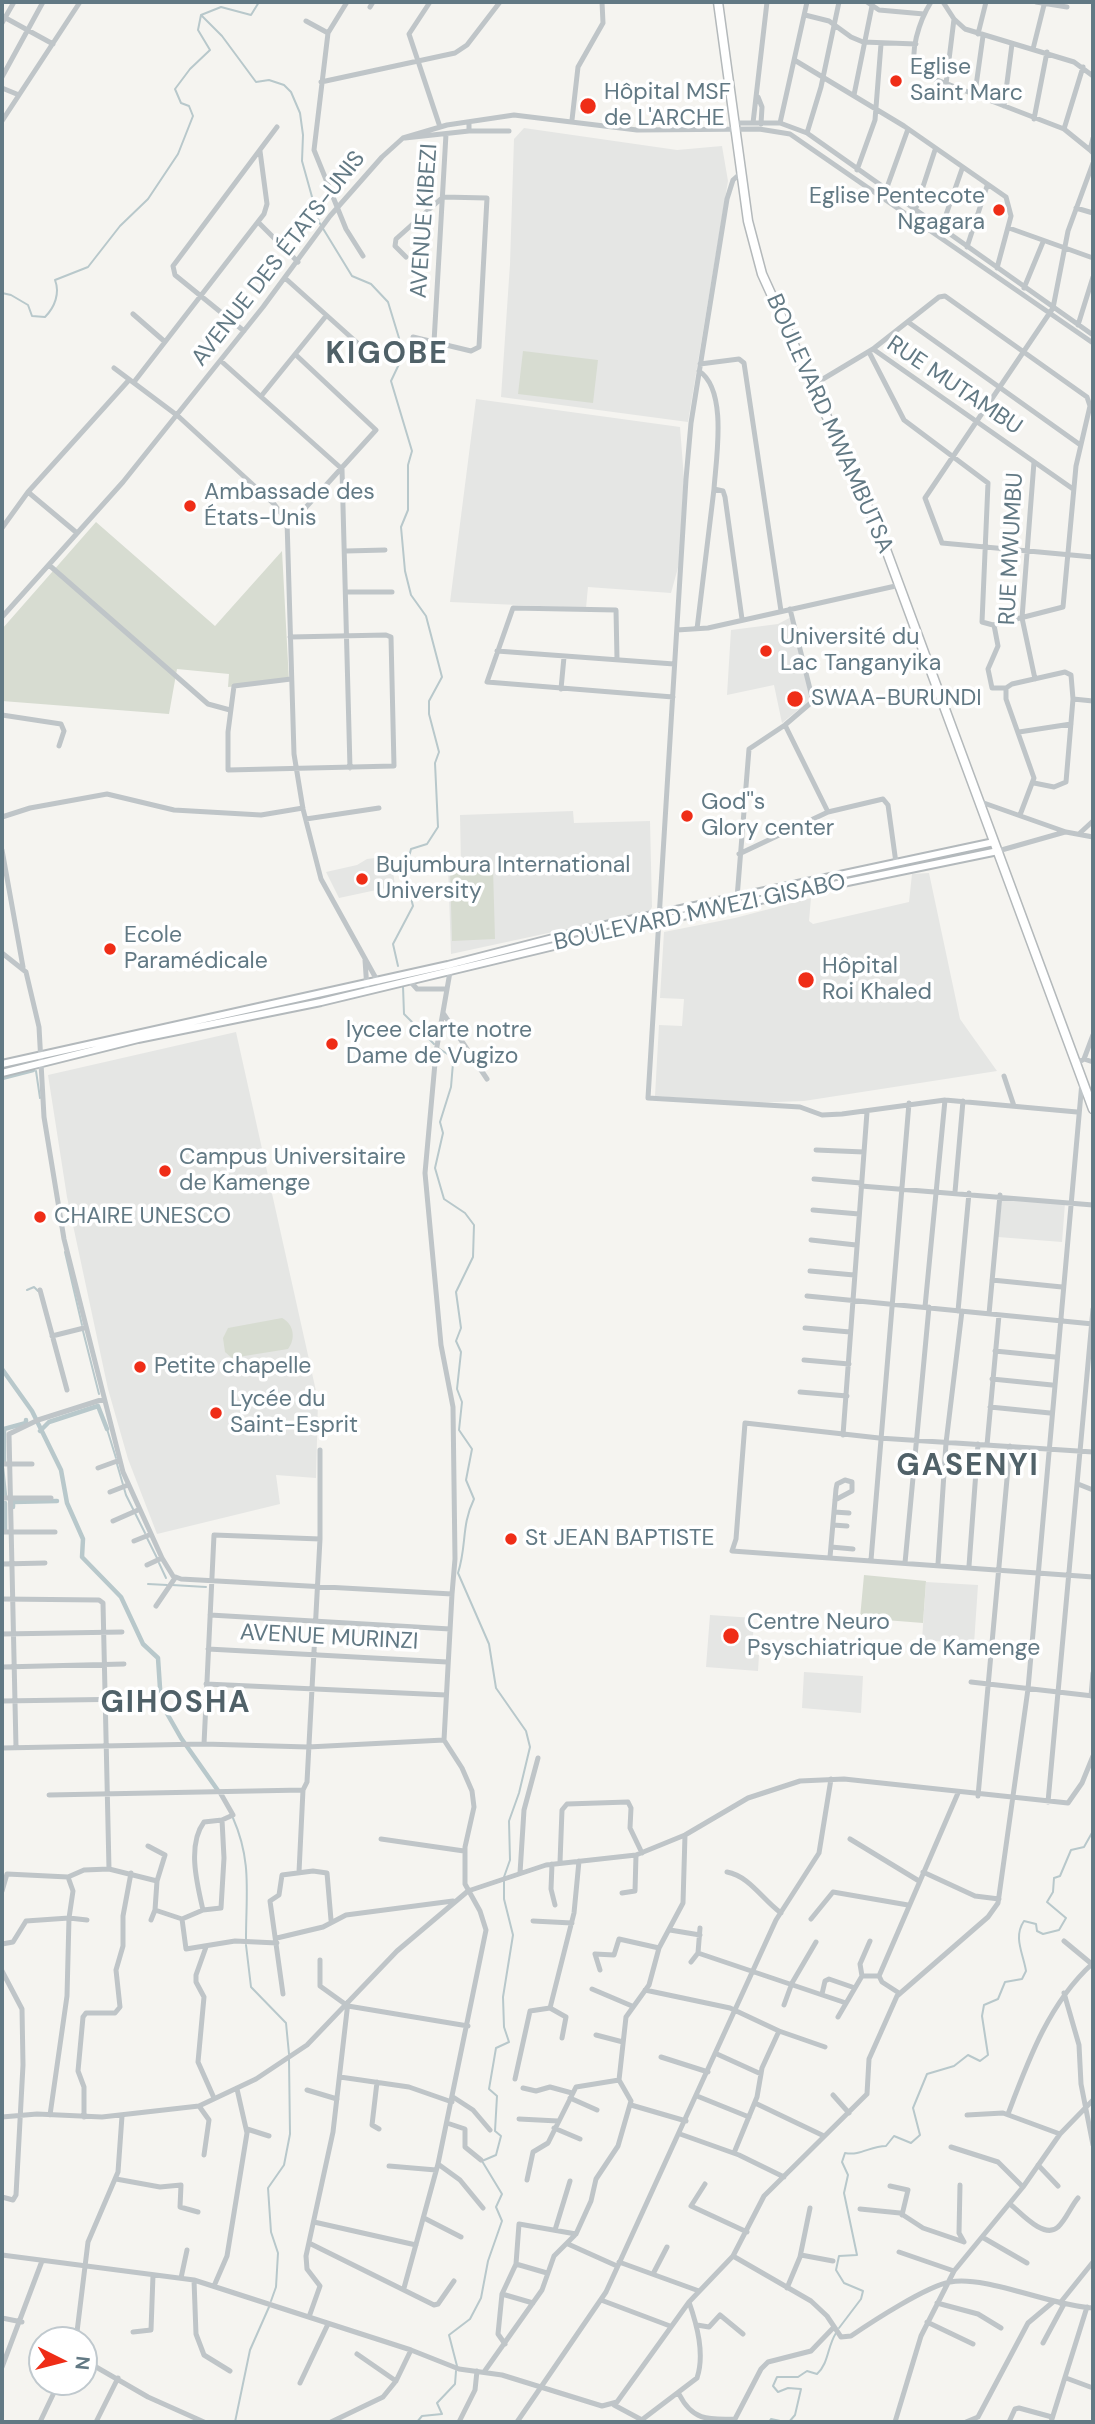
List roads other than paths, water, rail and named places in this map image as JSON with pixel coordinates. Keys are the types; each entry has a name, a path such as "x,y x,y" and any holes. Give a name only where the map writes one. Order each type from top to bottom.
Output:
{"highway":[{"name":"BOULEVARD MWAMBUTSA","path":"718,2 748,221 762,274 861,486 994,842 1080,1061 1082,1079 1093,1109"}],"main road":[{"name":"BOULEVARD MWEZI GISABO","path":"811,885 994,842"},
{"name":"BOULEVARD MWEZI GISABO","path":"378,983 811,885 998,851"},
{"path":"2,1073 39,1059 218,1014 378,983"},
{"path":"2,1064 39,1059 321,1002 366,985"},
{"path":"218,1014 219,1023"}],"street":[{"path":"14,2 3,19 53,44"},
{"path":"2,77 43,2"},
{"path":"2,121 79,2"},
{"path":"346,2 328,33 314,150 353,243 363,256"},
{"path":"430,2 409,34 440,127"},
{"path":"321,82 455,53 467,45 500,2"},
{"path":"572,121 578,67 602,25 602,2"},
{"path":"756,129 753,121 758,97 767,2"},
{"path":"780,123 796,61 807,2"},
{"path":"807,134 824,76 839,2"},
{"path":"894,11 896,2"},
{"path":"931,2 924,14 916,44 915,68 946,84 1064,129 1091,152"},
{"path":"943,2 954,19 980,35 1047,52 1083,66 1093,76"},
{"path":"946,9 952,2"},
{"path":"975,93 986,2"},
{"path":"1037,2 1067,7"},
{"path":"854,95 869,4 894,11 924,14"},
{"path":"1033,49 1044,5"},
{"path":"805,15 834,23 851,37 863,42 916,44"},
{"path":"946,84 954,19"},
{"path":"306,21 328,33"},
{"path":"855,173 875,120 881,44"},
{"path":"1004,106 1012,44"},
{"path":"1034,119 1047,52"},
{"path":"796,61 908,129 1009,202 1009,228 997,268"},
{"path":"1064,129 1083,66"},
{"path":"2,88 19,94"},
{"path":"756,129 761,122 762,107 758,97"},
{"path":"403,138 440,127 521,115 637,130 722,130 753,121 780,123 807,134 855,173 886,190 997,268 1093,343"},
{"path":"492,130 500,116"},
{"name":"AVENUE KIBEZI","path":"434,342 446,134 469,131 469,122"},
{"path":"736,126 799,138 1093,335"},
{"path":"244,331 176,275 173,266 277,127"},
{"path":"886,190 908,129"},
{"path":"469,131 509,131"},
{"path":"403,138 446,134"},
{"name":"AVENUE DES ÉTATS-UNIS","path":"2,617 178,415 330,216 403,138"},
{"path":"1091,152 1093,138"},
{"path":"915,211 935,150"},
{"path":"2,527 28,492 132,381 258,222 267,204 260,151"},
{"path":"1093,163 1076,208 1052,310 927,493 926,503 942,543 1093,557"},
{"path":"941,229 962,169"},
{"path":"742,172 733,180 727,199 687,468 648,1098 800,1107 822,1115 867,1112 909,1103 945,1100 1077,1112"},
{"path":"967,247 987,186"},
{"path":"406,257 395,246 396,239 443,197 484,197 489,202 479,347 471,351 413,337"},
{"path":"1076,208 1093,214"},
{"path":"258,222 298,261"},
{"path":"1009,228 1093,258"},
{"path":"1024,288 1043,242"},
{"path":"1079,325 1093,277"},
{"path":"285,278 373,356"},
{"path":"945,296 1024,352 1090,401 1079,444 1073,489 1063,607 994,625 982,622 980,617 988,483 904,421 871,351 939,297 945,296"},
{"path":"133,314 164,341"},
{"path":"262,396 326,316"},
{"path":"908,322 1079,444"},
{"name":"RUE MUTAMBU","path":"813,385 871,351 1073,489"},
{"path":"288,527 373,435 375,426 296,355"},
{"path":"700,368 739,359 744,363 781,611"},
{"path":"221,360 342,469 350,768"},
{"path":"114,368 178,415 274,504 288,527 291,679 296,769 303,808 321,879 378,983"},
{"path":"697,629 714,489 717,408 709,380 700,368"},
{"name":"RUE MWUMBU","path":"1034,462 1022,618 1035,678"},
{"path":"714,489 723,491 725,497 742,619"},
{"path":"28,492 77,534"},
{"path":"346,551 385,550"},
{"path":"49,565 208,704 230,710"},
{"path":"677,630 697,629 900,585"},
{"path":"347,592 392,592"},
{"path":"617,659 619,617 614,609 511,609 488,684 673,697"},
{"path":"738,901 739,854 749,749 785,725 813,701 790,609"},
{"path":"994,625 998,646 989,665 989,683 992,688 1006,688 1035,678 1069,673 1073,699 1066,782 1054,787 1034,783"},
{"path":"290,636 390,636 394,766 228,771 230,710 236,684 291,679"},
{"path":"496,651 674,664"},
{"path":"561,689 564,657"},
{"path":"1006,688 1006,699 1034,783 1020,816"},
{"path":"1073,699 1093,701"},
{"path":"2,715 61,724 64,731 59,746"},
{"path":"1019,732 1071,724"},
{"path":"785,725 828,811"},
{"path":"2,817 30,808 107,794 174,810 261,815 303,808"},
{"path":"739,854 828,811 879,799 886,801 896,863"},
{"path":"981,802 1066,832 1093,837"},
{"path":"306,819 379,808"},
{"path":"1079,834 1093,821"},
{"path":"998,851 1066,832"},
{"path":"2,850 23,968 39,1027 44,1117 61,1219 84,1328 128,1485 149,1535 175,1578"},
{"path":"2,953 23,968"},
{"path":"365,960 366,985"},
{"path":"404,2288 437,2167 486,1930 480,1911 466,1892 465,1884 464,1851 474,1799 462,1768 444,1740 455,1559 453,1407 441,1345 425,1173 435,1060 449,968"},
{"path":"406,978 417,989 447,989"},
{"path":"443,1013 487,1079"},
{"path":"1093,1035 1080,1061 1093,1062"},
{"path":"1004,1076 1014,1106"},
{"path":"614,2405 689,2302 733,2256 761,2200 867,2094 869,2059 899,1993 988,1917 999,1899 1028,1689 1052,1385 1082,1079"},
{"path":"905,1563 945,1100"},
{"path":"955,1192 963,1101"},
{"path":"871,1560 879,1438 909,1103"},
{"path":"843,1435 867,1112"},
{"path":"816,1150 864,1152"},
{"path":"814,1180 1093,1205"},
{"path":"938,1564 968,1193"},
{"path":"989,1314 1000,1195"},
{"path":"813,1210 859,1214"},
{"path":"811,1240 856,1245"},
{"path":"810,1271 854,1275"},
{"path":"992,1280 1062,1287"},
{"path":"40,1290 67,1390"},
{"path":"807,1296 1093,1324"},
{"path":"1048,1802 1093,1309"},
{"path":"986,1445 999,1315"},
{"path":"52,1336 84,1328"},
{"path":"805,1328 850,1332"},
{"path":"995,1352 1055,1357"},
{"path":"804,1360 849,1364"},
{"path":"992,1379 1052,1385"},
{"path":"800,1392 847,1396"},
{"path":"16,1747 10,1564 5,1532 5,1464 9,1434 13,1429 104,1399"},
{"path":"990,1407 1050,1413"},
{"path":"1093,1452 879,1438 745,1423 736,1539 732,1551 1093,1577"},
{"path":"968,1566 978,1444"},
{"path":"978,1796 1010,1446"},
{"path":"299,1872 303,1790 307,1782 320,1539 320,1451"},
{"path":"98,1468 120,1460"},
{"path":"5,1464 32,1464"},
{"path":"1078,1484 1093,1490"},
{"path":"110,1492 128,1485"},
{"path":"5,1498 51,1498"},
{"path":"830,1557 835,1500"},
{"path":"113,1521 138,1510"},
{"path":"834,1512 849,1513"},
{"path":"833,1525 847,1526"},
{"path":"5,1532 55,1532"},
{"path":"204,1744 216,1533 320,1539"},
{"path":"134,1541 149,1535"},
{"path":"831,1547 853,1549"},
{"path":"147,1565 162,1558"},
{"path":"2,1564 46,1563"},
{"path":"175,1578 452,1594"},
{"path":"156,1606 175,1578"},
{"path":"2,1599 99,1600 103,1603 109,1869"},
{"path":"210,1615 450,1629"},
{"path":"2,1633 122,1632"},
{"name":"AVENUE MURINZI","path":"208,1649 447,1662"},
{"path":"2,1667 124,1664"},
{"path":"971,1682 1092,1696 1093,1673"},
{"path":"206,1684 446,1695"},
{"path":"2,1701 134,1699"},
{"path":"2,1748 204,1744 308,1747 444,1740"},
{"path":"2,2117 22,2114 84,2118 122,2116 199,2106 237,2088 307,2046 453,1901 466,1892 520,1873 556,1863 639,1854 685,1835 748,1798 800,1781 831,1779 978,1796 1068,1802 1074,1796 1093,1756"},
{"path":"520,1873 524,1810 538,1758"},
{"path":"517,2422 601,2300 781,1913 819,1853 831,1779"},
{"path":"49,1795 221,1794 303,1790"},
{"path":"899,1993 882,1982 879,1976 958,1793"},
{"path":"203,1910 195,1874 196,1845 202,1824 233,1815 221,1794"},
{"path":"555,1905 551,1889 562,1810 567,1804 628,1802 631,1808 630,1828 639,1854 634,1892 622,1893"},
{"path":"155,1910 182,1919 203,1910 222,1907 222,1820"},
{"path":"459,2422 481,2372 534,2303 544,2287 556,2253 576,2234 591,2201 596,2179 618,2147 631,2105 629,2095 618,2080 624,2022 645,1990 659,1948 678,1916 685,1891 685,1835"},
{"path":"381,1839 464,1851"},
{"path":"850,1839 919,1881"},
{"path":"148,1846 165,1855 157,1881 155,1910 151,1920"},
{"path":"550,2008 572,1923 579,1861"},
{"path":"2,1891 6,1874 68,1877 84,1870 109,1869 131,1872 157,1881"},
{"path":"283,1994 270,1901 279,1895 282,1875 323,1871 330,1877 331,1920"},
{"path":"84,2118 84,2087 78,2071 83,2017 86,2013 115,2013 120,2007 116,1970 123,1946 123,1916 131,1872"},
{"path":"727,1872 742,1876 762,1899 781,1913"},
{"path":"923,1872 975,1895 999,1899"},
{"path":"50,2115 67,1996 69,1917 74,1891 68,1877"},
{"path":"811,1919 833,1892 908,1905"},
{"path":"182,1919 185,1949 235,1941 277,1941 357,1913 453,1901"},
{"path":"2,1944 13,1942 26,1921 69,1917 87,1920"},
{"path":"533,1921 572,1923"},
{"path":"670,1930 700,1932 698,1953 691,1962"},
{"path":"600,1970 595,1954 614,1955 619,1939 659,1948"},
{"path":"838,2017 862,1976 860,1964 870,1941"},
{"path":"1008,2114 1053,2010 1064,1993 1093,1965 1064,1941"},
{"path":"784,2005 792,1983 816,1942"},
{"path":"206,1947 196,1975 196,1982 204,1997 198,2062 214,2098"},
{"path":"698,1953 846,2003"},
{"path":"320,1960 320,1986 347,2004 468,2026"},
{"path":"2,1971 22,2009 22,2114 16,2196 13,2200 2,2197"},
{"path":"862,1976 879,1976"},
{"path":"822,1994 825,1981 829,1979 855,1988"},
{"path":"592,1989 632,2006"},
{"path":"645,1990 737,2011 779,2031 825,2047"},
{"path":"1064,1993 1079,2045 1081,2084 1093,2145"},
{"path":"309,2317 320,2286 305,2264 337,2099 347,2004"},
{"path":"515,2079 530,2011 550,2008 566,2017 562,2038"},
{"path":"734,2153 755,2103 761,2074 779,2031"},
{"path":"596,2035 624,2042"},
{"path":"717,2054 761,2074"},
{"path":"661,2057 708,2072"},
{"path":"340,2077 409,2087 452,2100 473,2110 490,2130"},
{"path":"527,2180 534,2150 545,2146 579,2084 606,2084 618,2080"},
{"path":"377,2082 372,2125 379,2129"},
{"path":"523,2088 536,2091 550,2087 597,2110"},
{"path":"214,2286 227,2256 247,2129 237,2088"},
{"path":"307,2091 337,2099"},
{"path":"833,2095 849,2113"},
{"path":"697,2096 749,2117"},
{"path":"895,2422 927,2322 954,2271 1010,2204 1060,2134 1093,2099"},
{"path":"755,2103 824,2136"},
{"path":"631,2105 686,2121"},
{"path":"199,2106 209,2120 204,2155"},
{"path":"967,2115 1008,2114 1060,2134"},
{"path":"78,2326 91,2232 116,2179 122,2146 122,2116"},
{"path":"519,2119 558,2121"},
{"path":"447,2123 465,2129 465,2147 481,2160"},
{"path":"554,2128 580,2139"},
{"path":"247,2129 269,2136"},
{"path":"680,2134 734,2153 784,2177"},
{"path":"951,2147 998,2162 1023,2187"},
{"path":"1038,2165 1058,2186"},
{"path":"389,2166 437,2167 460,2180 483,2208"},
{"path":"116,2179 152,2186 181,2185 180,2207 198,2213"},
{"path":"555,2230 570,2181"},
{"path":"705,2184 691,2206 747,2232"},
{"path":"960,2185 959,2233 964,2242"},
{"path":"890,2186 908,2190 902,2215"},
{"path":"1010,2204 1038,2228 1051,2230 1058,2227 1078,2198"},
{"path":"787,2288 801,2255 810,2208"},
{"path":"860,2209 886,2210 902,2215 923,2228 964,2242 972,2248"},
{"path":"424,2218 461,2237"},
{"path":"314,2222 416,2245"},
{"path":"505,2344 498,2334 502,2294 516,2264 519,2224 576,2234"},
{"path":"982,2237 1027,2263"},
{"path":"309,2243 437,2305 454,2281"},
{"path":"568,2244 699,2291"},
{"path":"653,2274 667,2247"},
{"path":"181,2278 187,2250"},
{"path":"899,2252 954,2271"},
{"path":"2,2255 194,2280 411,2350 456,2368 481,2372 602,2406 614,2405 652,2422"},
{"path":"801,2255 832,2261"},
{"path":"733,2256 819,2308 835,2331 851,2336 949,2282 996,2287 1090,2308 1051,2420 1019,2408 1015,2409 1009,2422"},
{"path":"2,2367 22,2322 42,2261"},
{"path":"966,2422 978,2417 1028,2323 1059,2303 1093,2262"},
{"path":"516,2264 547,2273"},
{"path":"133,2332 151,2330 153,2275"},
{"path":"194,2280 196,2333 204,2355 230,2371"},
{"path":"502,2294 534,2303"},
{"path":"601,2300 670,2326"},
{"path":"643,2419 693,2383 699,2373 697,2325 689,2302"},
{"path":"937,2303 978,2314 1001,2329"},
{"path":"1043,2343 1059,2303"},
{"path":"697,2325 709,2327 716,2317 725,2316 743,2334"},
{"path":"2,2318 22,2322"},
{"path":"927,2322 973,2344"},
{"path":"300,2382 328,2324"},
{"path":"679,2394 691,2413 705,2420 738,2417 744,2398 761,2369 775,2360 811,2351 835,2331"},
{"path":"331,2422 369,2407 383,2397 396,2381 411,2350"},
{"path":"357,2354 396,2381"},
{"path":"98,2367 149,2397 204,2422"},
{"path":"99,2421 118,2378"},
{"path":"1066,2378 1093,2388"},
{"path":"40,2422 52,2396"}],"waterway":[{"path":"2,293 28,305 32,316 45,317 49,313 57,295 55,280 88,267 120,226 148,199 178,154 193,116 189,106 181,103 175,89 190,69 210,50 198,30 201,15 221,7 251,15 259,2"},
{"path":"201,15 222,36 256,82 269,80 284,85 291,92 300,113 302,161 319,222 352,276 371,284 388,302 399,338 400,362 391,381 412,451 408,465 408,510 401,527 405,571 411,595 426,616 442,677 429,701 429,714 439,752 435,763 438,827 427,844 411,849 405,874 413,906 393,944 398,966"},
{"path":"403,986 404,1014 434,1044"},
{"path":"438,1048 449,1055 453,1063 451,1087 440,1122 443,1133 435,1168 444,1199 465,1213 474,1225 473,1257 456,1292 461,1328 456,1341 461,1352 457,1389 462,1402 459,1430 472,1449 466,1480 474,1499 467,1518 458,1573 489,1644 496,1688 526,1731 530,1747 509,1821 510,1860 504,1877 504,1899 513,1935 503,1997 504,2027 509,2042 496,2048 489,2089 497,2096 495,2131 501,2136 496,2155 482,2161 502,2194 496,2207 502,2221 488,2261 481,2298 470,2319 449,2335 457,2366"},
{"path":"2,1078 33,1070"},
{"path":"36,1071 40,1098"},
{"path":"65,1252 82,1325"},
{"path":"27,1290 34,1287 38,1291"},
{"path":"83,1331 99,1394"},
{"path":"2,1369 32,1411 61,1470 67,1503 83,1539 82,1557 121,1597 143,1644 158,1658 161,1703 181,1738 219,1792"},
{"path":"40,1431 49,1422 98,1406 107,1429"},
{"path":"4,1462 4,1429 26,1423 26,1420"},
{"path":"107,1429 116,1458"},
{"path":"117,1464 126,1495 145,1533"},
{"path":"2,1468 5,1496"},
{"path":"13,1507 13,1502 57,1501"},
{"path":"2,1503 5,1503 5,1531"},
{"path":"147,1538 157,1558"},
{"path":"159,1563 166,1578"},
{"path":"148,1584 167,1585"},
{"path":"172,1585 206,1587"},
{"path":"233,1818 245,1863 246,1939"},
{"path":"839,2328 861,2299 863,2291 844,2283 836,2270 839,2256 857,2255 844,2193 848,2175 842,2162 845,2153 886,2146 894,2136 911,2143 920,2135 913,2108 927,2074 954,2066 968,2055 980,2061 988,2055 982,2016 984,2005 998,1999 1005,1982 1022,1979 1026,1971 1019,1939 1024,1921 1036,1924 1037,1931 1043,1934 1059,1930 1066,1918 1047,1902 1053,1892 1054,1878 1060,1876 1071,1850 1084,1847 1093,1831"},
{"path":"246,1945 251,1987 286,2023 289,2054"},
{"path":"271,2301 276,2287 278,2253 271,2232 268,2188 284,2165 290,2134 289,2059"},
{"path":"235,2422 250,2350 269,2307"},
{"path":"789,2422 795,2415 801,2389 788,2388 778,2392 773,2386 777,2377 798,2377 807,2371 817,2374 824,2365 836,2333"},
{"path":"417,2422 422,2416 442,2414 437,2403 455,2384 456,2371"},
{"path":"769,2422 771,2419 785,2422"}],"place":[{"name":"Eglise Saint Marc","path":"896,81"},
{"name":"Hôpital MSF de L'ARCHE","path":"588,106"},
{"name":"Eglise Pentecote Ngagara","path":"999,210"},
{"name":"Ambassade des États-Unis","path":"190,506"},
{"name":"Université du Lac Tanganyika","path":"766,651"},
{"name":"SWAA-BURUNDI","path":"795,699"},
{"name":"God''s Glory center","path":"687,816"},
{"name":"Bujumbura International University","path":"362,879"},
{"name":"Ecole Paramédicale","path":"110,949"},
{"name":"Hôpital Roi Khaled","path":"806,980"},
{"name":"lycee clarte notre Dame de Vugizo","path":"332,1044"},
{"name":"Campus Universitaire de Kamenge","path":"165,1171"},
{"name":"CHAIRE UNESCO","path":"40,1217"},
{"name":"Petite chapelle","path":"140,1367"},
{"name":"Lycée du Saint-Esprit","path":"216,1413"},
{"name":"St JEAN BAPTISTE","path":"511,1539"},
{"name":"Centre Neuro Psyschiatrique de Kamenge","path":"731,1636"}],"district":[{"name":"KIGOBE","path":"387,355"},
{"name":"GASENYI","path":"968,1467"},
{"name":"GIHOSHA","path":"176,1704"}]}
